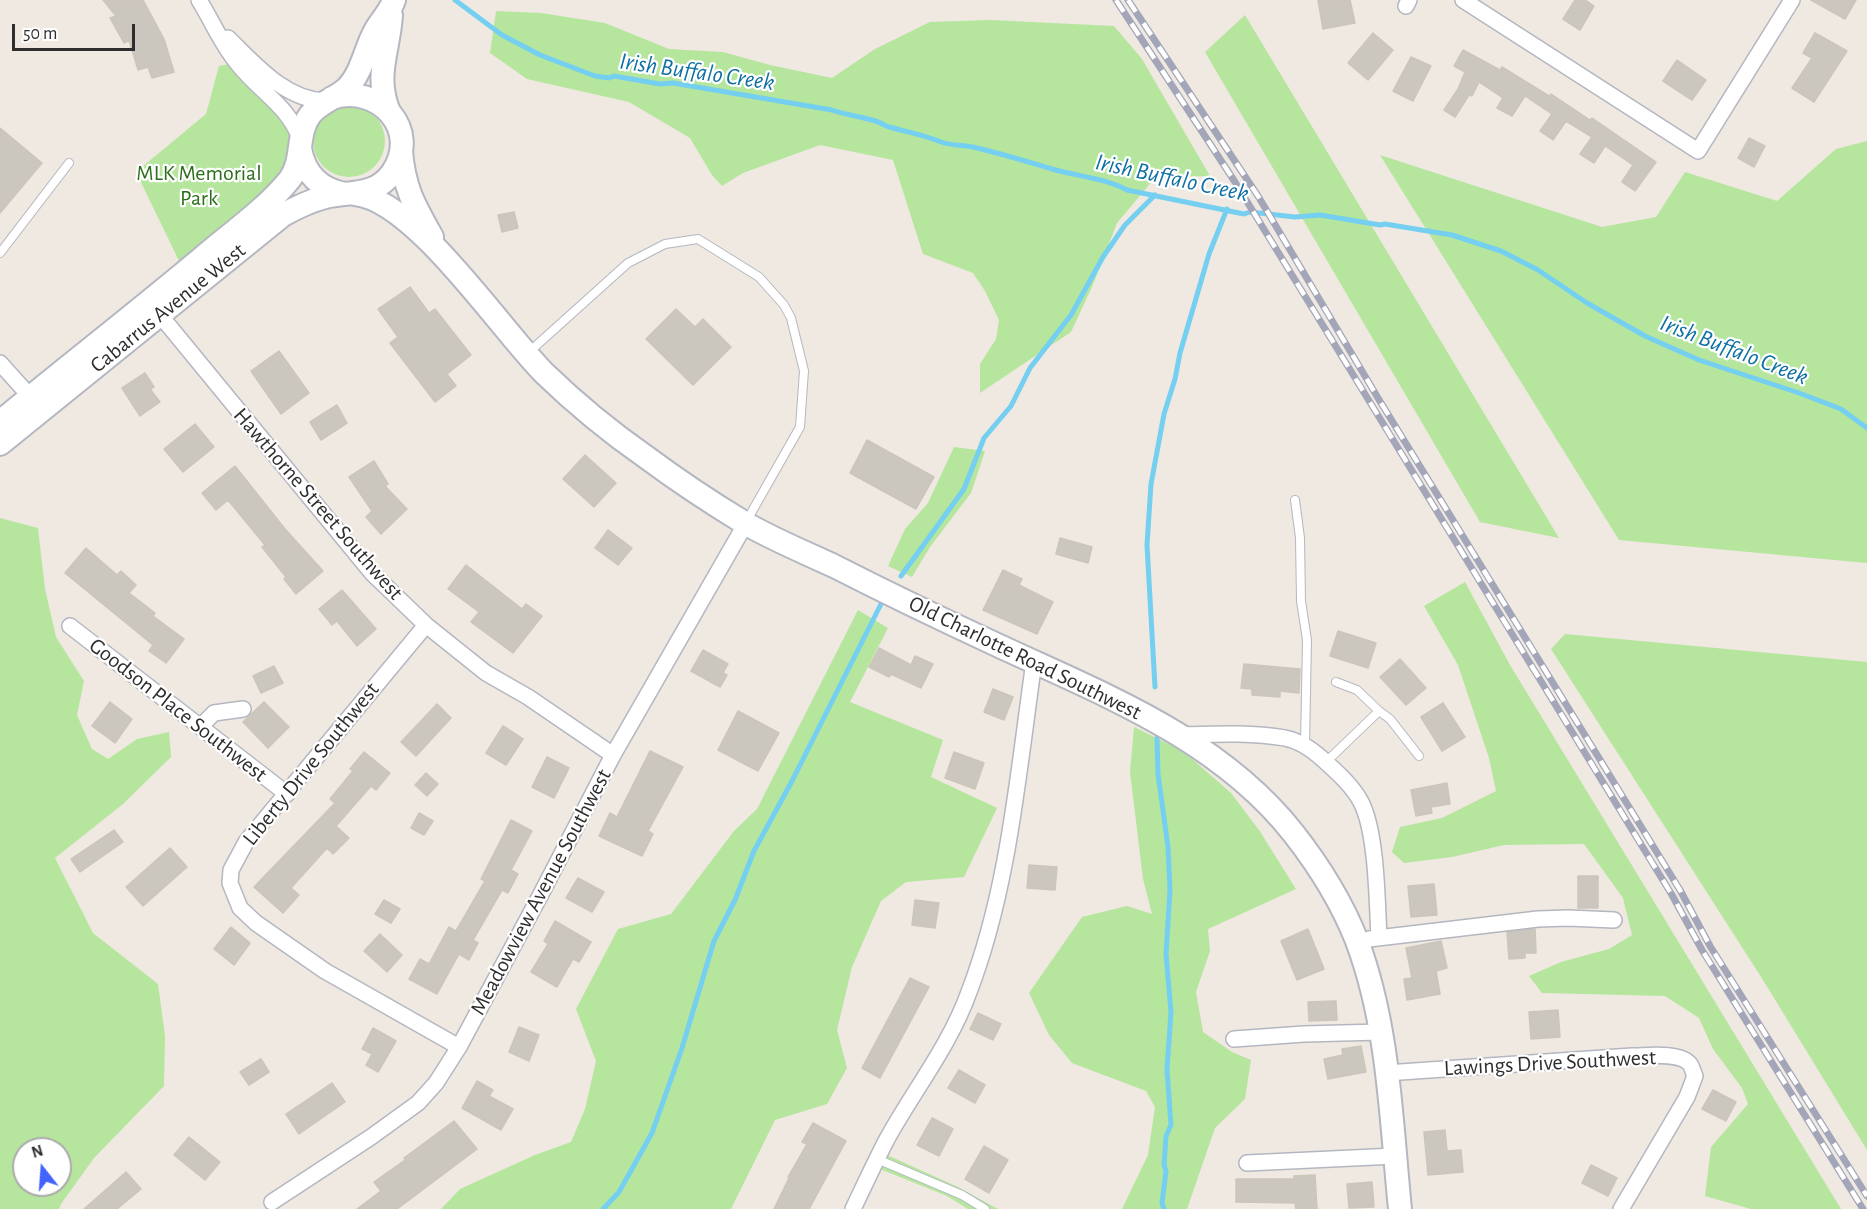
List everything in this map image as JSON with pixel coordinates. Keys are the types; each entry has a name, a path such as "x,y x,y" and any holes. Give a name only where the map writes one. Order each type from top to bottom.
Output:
{"street":[{"path":"198,0 242,69 290,117 306,168 315,180 333,191 351,194"},
{"path":"1463,0 1698,150 1792,0"},
{"name":"Cabarrus Avenue West","path":"0,444 37,404 130,318 263,207 291,176 297,164 303,129 309,116 328,99 346,89 352,81 375,32 392,4"},
{"name":"Cabarrus Avenue West","path":"0,422 37,404 160,315 283,215 311,201 368,191 386,180 398,162 401,141 383,90 382,73 392,4"},
{"path":"216,28 292,93 308,100 328,99 347,94 363,96 377,101 389,112"},
{"name":"Old Charlotte Road Southwest","path":"401,141 407,189 440,251"},
{"name":"Old Charlotte Road Southwest","path":"351,194 365,196 384,205 440,251 544,372 615,435 674,478 746,523 1109,696 1179,735 1227,767 1268,804 1317,866 1348,920 1368,940 1367,970 1381,1032 1400,1209"},
{"name":"Hawthorne Street Southwest","path":"160,315 372,573 426,625 486,673 528,697 613,754"},
{"path":"0,363 37,404"},
{"name":"Meadowview Avenue Southwest","path":"272,1202 371,1137 418,1102 436,1083 459,1047 613,754 746,523"},
{"name":"Liberty Drive Southwest","path":"426,625 246,842 231,870 230,883 240,908 256,923 325,971 459,1047"},
{"name":"Goodson Place Southwest","path":"70,626 287,794"},
{"path":"853,1209 886,1140 955,1024 969,994 990,932 1006,854 1034,662"},
{"path":"201,726 214,712 243,709"},
{"path":"1179,735 1226,733 1286,738 1305,745 1347,782 1361,802 1369,821 1377,887 1368,940 1538,919 1614,920"},
{"path":"1234,1039 1381,1032"},
{"name":"Lawings Drive Southwest","path":"1386,1072 1632,1056 1664,1055 1680,1058 1690,1064 1695,1076 1688,1096 1621,1209"},
{"path":"1247,1163 1395,1156"}],"lane":[{"path":"0,253 69,163"},
{"path":"527,354 628,263 665,244 698,239 759,277 784,305 790,318 804,371 803,403 800,427 746,523"},
{"path":"1294,500 1300,538 1301,601 1307,640 1305,745"},
{"path":"1336,682 1357,690 1390,719 1419,756"},
{"path":"1326,762 1379,711"},
{"path":"877,1159 962,1195 985,1209"}],"green space":[{"path":"496,11 541,13 605,23 669,49 723,52 832,78 875,49 930,22 990,20 1114,26 1142,59 1210,176 1169,177 1153,180 1117,223 1092,287 1071,332 980,393 980,364 996,339 999,320 973,273 923,254 893,160 820,145 743,173 722,186 712,175 690,138 629,102 527,79 490,53"},
{"path":"1245,15 1559,538 1480,522 1205,52"},
{"name":"MLK Memorial Park","path":"230,64 283,118 292,143 287,163 257,203 181,265 136,172 206,114 219,66"},
{"path":"349,105 369,111 379,121 385,141 379,161 369,171 349,177 329,171 319,161 313,141 319,121 329,111"},
{"path":"1867,141 1867,563 1619,540 1380,155 1602,227 1656,217 1685,172 1777,201 1836,149"},
{"path":"954,447 985,451 971,493 930,547 912,577 888,566 905,529 928,503"},
{"path":"0,518 38,528 45,589 56,637 84,681 77,715 92,749 108,759 137,739 169,732 171,757 123,804 55,858 93,933 158,984 165,1036 164,1086 94,1158 72,1189 72,1137 12,1137 12,1197 66,1197 59,1209 0,1209"},
{"path":"1465,582 1510,665 1841,1209 1751,1209 1705,1196 1711,1147 1748,1104 1742,1088 1713,1049 1699,1018 1665,996 1542,993 1529,976 1561,962 1609,949 1632,935 1623,898 1584,844 1504,845 1452,857 1404,863 1392,852 1400,827 1442,818 1496,791 1489,758 1458,665 1424,606"},
{"path":"858,610 888,628 850,702 943,740 931,777 997,808 964,877 906,882 881,901 852,967 837,1030 847,1068 827,1104 775,1120 731,1209 441,1209 460,1189 535,1155 571,1142 585,1109 596,1061 576,1009 618,929 671,914 734,831 757,809"},
{"path":"1565,634 1867,662 1867,1150 1763,980 1551,649"},
{"path":"1134,727 1183,751 1231,793 1259,830 1296,889 1208,929 1210,951 1196,992 1203,1032 1232,1052 1251,1060 1245,1099 1215,1128 1187,1209 1122,1209 1148,1155 1155,1107 1146,1091 1072,1063 1049,1035 1029,993 1082,917 1127,906 1152,914 1143,879 1130,772"},
{"path":"887,1155 958,1187 998,1209 968,1209 947,1196 880,1169"}],"building":[{"path":"103,0 143,0 164,39 174,72 152,78 148,67 138,70 129,40 124,43 110,18 116,16"},
{"path":"1318,0 1350,0 1355,23 1323,29"},
{"path":"1575,0 1585,0 1594,6 1580,30 1563,19"},
{"path":"1811,0 1856,0 1845,19"},
{"path":"1373,33 1393,50 1368,80 1348,63"},
{"path":"1815,33 1847,51 1814,102 1792,88 1812,58 1803,53"},
{"path":"1463,50 1500,70 1502,67 1549,96 1551,94 1590,120 1592,118 1656,162 1635,191 1622,182 1633,165 1605,146 1594,163 1580,154 1592,137 1566,121 1553,140 1540,131 1552,114 1525,96 1512,116 1497,108 1503,98 1479,82 1472,96 1469,95 1455,117 1444,110 1458,89 1465,72 1454,66"},
{"path":"1411,57 1431,66 1413,101 1393,91"},
{"path":"1677,60 1706,80 1692,100 1663,81"},
{"path":"0,128 42,163 0,213"},
{"path":"1749,138 1765,146 1754,167 1738,158"},
{"path":"514,212 518,228 502,232 498,215"},
{"path":"410,287 429,313 435,309 471,355 447,374 456,386 435,402 390,343 398,337 378,309"},
{"path":"676,309 695,327 703,319 731,347 693,385 646,339"},
{"path":"279,351 309,393 281,414 251,371"},
{"path":"145,373 154,387 150,389 160,402 140,416 122,388"},
{"path":"337,405 347,423 321,440 310,422"},
{"path":"195,424 214,447 183,472 164,449"},
{"path":"867,440 934,477 916,509 850,473"},
{"path":"585,455 616,483 594,507 563,479"},
{"path":"374,461 388,484 385,486 407,509 381,534 366,517 372,511 349,477"},
{"path":"235,466 285,529 323,571 296,594 284,579 286,577 262,547 265,545 228,500 216,510 202,493"},
{"path":"608,530 632,548 618,565 595,548"},
{"path":"1060,538 1092,547 1088,563 1056,554"},
{"path":"86,548 117,575 121,571 136,585 129,593 155,613 153,616 184,639 166,663 149,651 153,645 65,573"},
{"path":"466,565 522,609 526,604 542,616 513,653 471,622 479,612 448,589"},
{"path":"1003,570 1022,579 1019,585 1053,602 1037,634 983,610"},
{"path":"342,590 376,629 357,646 337,621 332,625 319,609"},
{"path":"1338,631 1376,643 1368,668 1330,656"},
{"path":"879,648 911,665 915,656 933,664 921,688 869,667"},
{"path":"703,650 728,664 723,673 727,675 720,687 691,671"},
{"path":"1400,659 1426,688 1406,705 1380,677"},
{"path":"1244,664 1300,669 1299,693 1280,691 1280,697 1252,695 1252,689 1241,688"},
{"path":"274,666 283,683 261,693 253,676"},
{"path":"993,689 1013,697 1004,720 984,712"},
{"path":"110,702 132,719 115,743 92,726"},
{"path":"264,702 289,727 268,748 243,722"},
{"path":"1443,703 1465,737 1442,751 1421,717"},
{"path":"437,704 451,718 416,756 401,742"},
{"path":"738,711 779,733 758,771 718,750"},
{"path":"503,726 523,739 506,765 486,753"},
{"path":"650,751 683,767 648,831 653,834 642,856 599,836 610,813 617,817"},
{"path":"364,752 390,773 376,790 371,786 336,826 349,838 333,854 327,848 291,888 299,895 283,913 254,887 335,803 330,799 353,771 350,769"},
{"path":"954,752 984,763 975,789 945,778"},
{"path":"547,757 569,768 554,798 532,787"},
{"path":"426,773 438,784 427,796 415,785"},
{"path":"1447,783 1450,804 1431,807 1432,813 1416,816 1411,790"},
{"path":"419,813 433,821 424,835 411,828"},
{"path":"511,820 532,831 511,870 518,874 508,893 502,890 473,940 478,943 469,960 459,954 437,994 409,979 420,959 429,964 449,927 456,931 485,881 481,879"},
{"path":"114,830 123,842 80,872 71,859"},
{"path":"170,848 187,867 143,906 126,887"},
{"path":"1029,865 1057,867 1055,890 1027,888"},
{"path":"1578,876 1598,876 1598,908 1578,908"},
{"path":"578,878 604,892 592,912 566,898"},
{"path":"1434,884 1437,915 1411,917 1408,886"},
{"path":"384,900 400,909 391,923 375,914"},
{"path":"915,900 939,903 935,928 912,925"},
{"path":"555,921 591,942 579,962 573,959 557,987 531,972 548,944 544,941"},
{"path":"231,927 250,943 234,965 214,949"},
{"path":"1308,929 1324,969 1297,980 1281,941"},
{"path":"1535,929 1536,953 1525,953 1525,958 1509,959 1507,932"},
{"path":"380,934 402,955 387,972 364,951"},
{"path":"1441,941 1447,968 1436,971 1440,994 1407,1000 1404,979 1412,978 1406,948"},
{"path":"910,978 929,987 880,1078 862,1068"},
{"path":"1336,1001 1337,1020 1309,1021 1308,1002"},
{"path":"1558,1010 1560,1037 1531,1039 1529,1012"},
{"path":"978,1013 1001,1024 993,1040 970,1029"},
{"path":"519,1027 539,1035 529,1061 509,1052"},
{"path":"373,1028 396,1041 378,1072 366,1065 372,1054 362,1049"},
{"path":"1361,1046 1366,1072 1328,1079 1324,1059 1343,1055 1342,1049"},
{"path":"261,1059 269,1072 249,1085 240,1072"},
{"path":"959,1070 985,1085 975,1103 948,1088"},
{"path":"477,1081 493,1090 489,1096 513,1109 501,1130 462,1108"},
{"path":"332,1083 345,1102 299,1134 286,1114"},
{"path":"1713,1090 1736,1102 1726,1121 1702,1109"},
{"path":"932,1118 953,1129 939,1156 917,1145"},
{"path":"454,1121 477,1149 397,1209 357,1209 381,1191 374,1182"},
{"path":"813,1123 846,1141 809,1209 774,1209 788,1177 807,1144 802,1142"},
{"path":"1445,1130 1447,1151 1461,1150 1463,1172 1428,1175 1424,1132"},
{"path":"189,1137 220,1162 205,1180 174,1155"},
{"path":"984,1146 1008,1160 989,1193 965,1179"},
{"path":"1591,1165 1617,1178 1608,1196 1582,1183"},
{"path":"126,1172 141,1189 117,1209 84,1209"},
{"path":"1315,1175 1317,1209 1296,1209 1295,1203 1236,1202 1236,1179 1294,1179 1294,1176"},
{"path":"1372,1182 1374,1207 1349,1208 1347,1184"}],"waterway":[{"name":"Irish Buffalo Creek","path":"455,0 502,35 540,55 595,76 609,78 614,76 660,84 673,83 832,110 945,143 977,148 1100,180 1127,190 1244,214 1250,212 1295,217 1320,215 1452,235 1501,251 1538,270 1587,303 1645,336 1699,360 1841,409 1867,428"},
{"path":"901,576 964,489 984,438 1011,406 1030,368 1071,315 1103,257 1125,225 1155,195"},
{"path":"1155,687 1147,545 1151,484 1164,414 1180,353 1209,254 1227,209"},
{"path":"603,1209 619,1192 652,1133 682,1048 714,941 735,900 754,851 881,604"},
{"path":"1157,738 1158,774 1168,847 1170,890 1166,954 1171,1012 1167,1070 1171,1125 1166,1136 1164,1165 1166,1171 1162,1203 1164,1209"}],"railway":[{"path":"1116,0 1235,182 1672,895 1702,950 1863,1209"},
{"path":"1128,0 1258,196 1378,398 1680,890 1710,946 1867,1196"}]}
